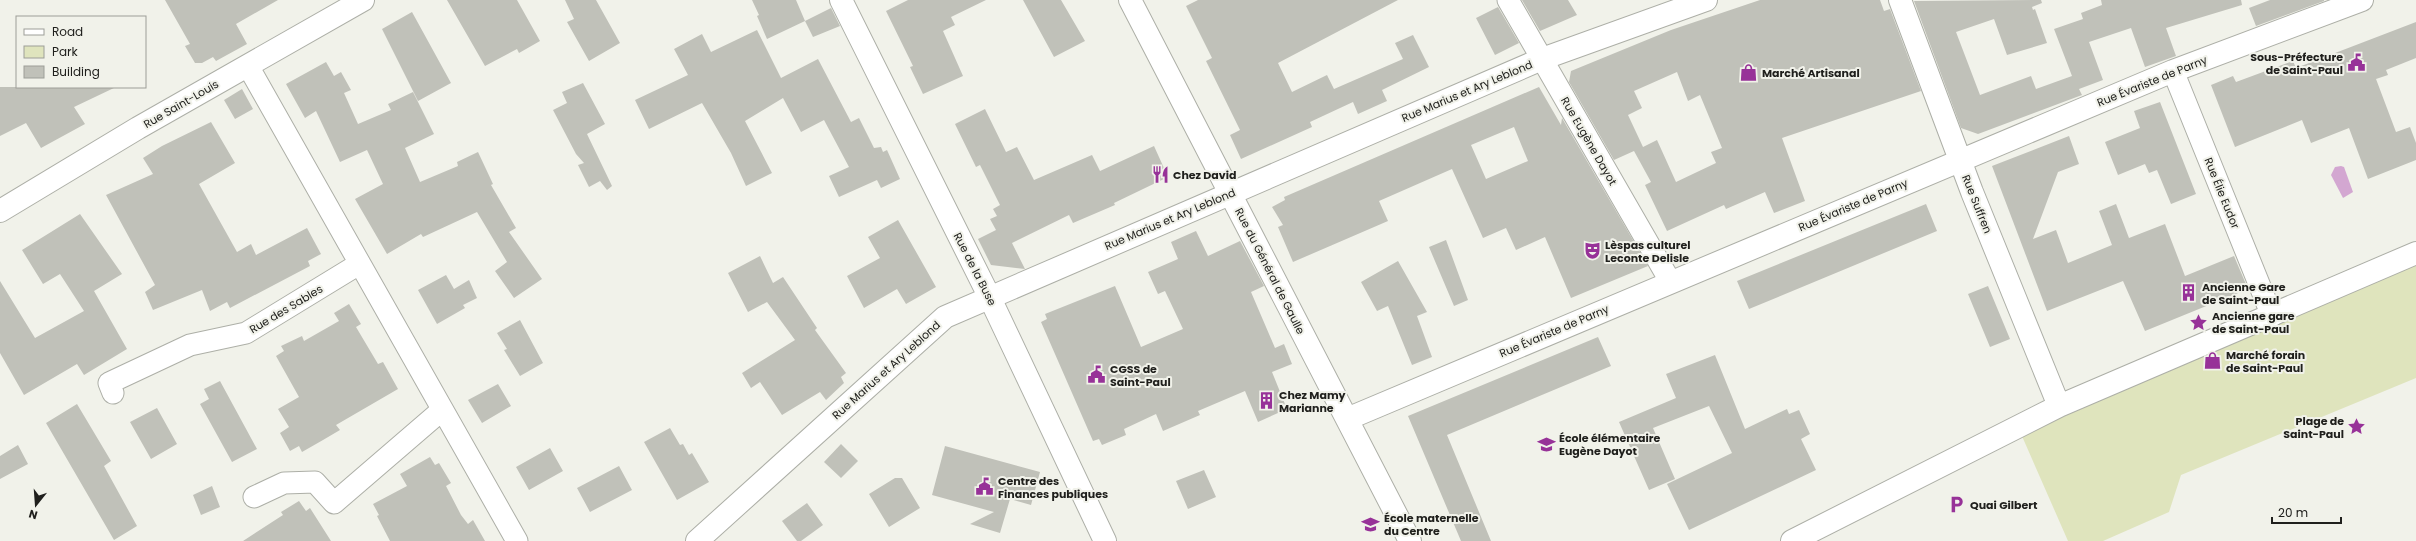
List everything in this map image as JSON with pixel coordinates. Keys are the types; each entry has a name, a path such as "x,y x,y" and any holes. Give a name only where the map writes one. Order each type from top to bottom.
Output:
{"street":[{"name":"Rue Saint-Louis","path":"0,211 363,0"},
{"name":"Rue de la Buse","path":"841,0 989,296 1104,541"},
{"name":"Rue du Général de Gaulle","path":"1130,0 1410,541"},
{"name":"Rue Eugène Dayot","path":"1508,0 1670,281"},
{"name":"Rue Marius et Ary Leblond","path":"696,541 945,317 989,296 1542,59 1706,0"},
{"name":"Rue Suffren","path":"1900,0 1960,160 2060,406"},
{"name":"Rue Évariste de Parny","path":"1347,419 1670,281 2173,71 2362,0"},
{"path":"248,66 517,541"},
{"name":"Rue Élie Eudor","path":"2173,71 2272,316"},
{"path":"1792,541 2060,406 2416,254"},
{"name":"Rue des Sables","path":"113,394 109,383 190,345 246,333 359,264"},
{"path":"254,497 284,482 315,482 334,503 442,410"}],"green space":[{"path":"2416,253 2416,378 2181,475 2169,512 2103,541 2068,541 2018,427"}],"shaded area":[{"path":"2335,167 2344,167 2353,192 2343,198 2331,175"}],"building":[{"path":"165,0 278,0 236,24 247,44 216,61 213,57 202,63 195,63 185,46 190,44"},
{"path":"447,0 517,0 540,41 519,53 517,49 485,66"},
{"path":"565,0 596,0 620,43 589,61 567,22 574,19"},
{"path":"752,0 796,0 805,21 767,39"},
{"path":"908,0 986,0 951,17 955,25 943,31 963,76 923,94 910,67 913,66 886,11"},
{"path":"1023,0 1061,0 1085,41 1054,57"},
{"path":"1198,0 1398,0 1278,63 1292,92 1327,75 1334,89 1403,59 1395,43 1413,35 1429,67 1382,90 1387,101 1358,114 1353,102 1310,122 1312,127 1241,159 1230,135 1240,130 1206,61 1212,58 1186,6"},
{"path":"1522,0 1568,0 1577,15 1540,31"},
{"path":"1760,0 1880,0 1884,11 1890,9 1921,91 1782,138 1805,201 1774,213 1765,192 1726,209 1724,205 1667,231 1645,185 1651,182 1634,151 1614,160 1569,82 1571,71 1671,30","holes":["1677,72 1688,101 1700,95 1722,148 1711,152 1716,163 1676,182 1657,140 1643,147 1628,115 1642,108 1634,91"]},
{"path":"2041,0 2042,3 2032,7 2033,10 2035,9 2047,43 2007,55 1994,19 1956,32 1980,95 2031,76 2036,89 2072,76 2054,29 2083,19 2081,13 2102,5 2101,0 2241,0 2242,5 2166,28 2176,56 2145,67 2131,28 2089,42 2103,80 2079,89 2082,95 1978,134 1961,128 1914,1"},
{"path":"2270,0 2324,1 2256,26 2249,8"},
{"path":"1498,7 1519,43 1495,55 1476,18"},
{"path":"831,8 840,26 813,37 805,21"},
{"path":"412,12 451,83 418,101 382,29"},
{"path":"2416,22 2416,58 2386,70 2388,75 2376,79 2396,132 2410,127 2416,143 2416,160 2368,179 2349,128 2311,143 2302,120 2235,147 2211,85 2233,76 2236,82 2293,61 2296,68"},
{"path":"757,30 781,78 818,59 851,122 859,118 874,148 881,147 883,152 887,150 900,179 881,188 877,180 839,197 829,176 849,167 824,120 801,132 783,98 745,121 772,173 746,186 731,153 702,103 649,129 635,100 688,75 674,49 702,34 711,52"},
{"path":"326,62 334,76 341,72 351,90 344,93 358,124 391,110 388,104 413,92 434,134 405,148 420,182 458,166 457,162 478,152 493,184 491,185 516,228 509,232 542,279 514,298 495,271 507,262 477,212 423,237 421,234 387,254 355,199 383,184 367,150 340,162 316,111 305,118 286,84"},
{"path":"583,83 605,124 587,134 612,186 607,190 600,181 589,187 578,165 584,163 576,154 553,110 567,103 562,92"},
{"path":"0,87 114,88 74,107 85,124 41,148 26,123 0,136"},
{"path":"1539,87 1561,125 1562,118 1648,266 1571,298 1545,237 1516,250 1506,228 1483,238 1452,169 1379,201 1388,221 1293,262 1278,227 1283,225 1272,207 1285,200 1284,197","holes":["1514,127 1528,161 1486,179 1471,145"]},
{"path":"242,89 253,109 235,119 224,100"},
{"path":"2160,102 2196,194 2171,204 2157,170 2149,173 2145,164 2118,175 2105,142 2140,128 2134,111"},
{"path":"985,109 1006,152 1017,147 1034,180 1092,155 1100,171 1154,146 1168,177 1114,203 1115,205 1073,223 1069,215 1012,243 1025,269 991,265 978,239 996,230 990,219 997,216 993,209 1000,205 980,165 976,167 955,124"},
{"path":"211,122 235,163 199,184 237,252 251,244 256,255 307,228 321,254 308,261 310,266 230,308 227,302 210,311 202,290 153,310 145,292 155,285 106,195 153,174 143,158 162,146"},
{"path":"2069,136 2079,164 2058,172 2033,239 2056,230 2068,263 2112,245 2099,211 2116,204 2129,238 2165,224 2185,276 2234,256 2248,289 2145,331 2123,281 2047,311 1992,166"},
{"path":"1926,204 1937,231 1749,309 1737,281"},
{"path":"80,214 122,274 94,291 127,349 84,375 77,364 24,395 0,353 0,281 35,338 84,311 60,274 43,284 22,250"},
{"path":"898,220 936,287 906,304 897,289 864,308 847,276 880,258 868,237"},
{"path":"1196,231 1208,256 1240,241 1264,286 1251,292 1275,348 1284,344 1292,364 1272,372 1287,409 1258,422 1245,391 1198,411 1200,415 1163,431 1156,414 1124,429 1126,435 1102,445 1099,439 1093,441 1041,322 1047,319 1045,314 1115,286 1141,347 1183,329 1165,291 1158,294 1148,272 1178,259 1171,242"},
{"path":"1446,240 1468,300 1454,306 1429,247"},
{"path":"760,256 773,283 783,277 817,328 815,330 846,373 841,377 844,383 826,400 820,392 782,415 760,382 751,388 742,373 795,340 767,302 748,312 728,273"},
{"path":"1398,261 1427,312 1417,316 1432,357 1412,365 1388,306 1377,311 1361,282"},
{"path":"446,275 454,289 469,280 477,298 463,305 465,308 437,324 418,290"},
{"path":"1988,286 2010,339 1990,347 1968,294"},
{"path":"349,304 361,324 356,327 378,364 383,362 398,389 336,425 340,430 323,440 302,452 299,446 290,451 280,433 289,427 278,409 299,397 276,356 284,351 281,346 302,336 304,341 339,321 334,313"},
{"path":"520,320 543,363 520,376 504,350 507,349 497,333"},
{"path":"1598,337 1611,366 1447,435 1491,541 1461,541 1408,416"},
{"path":"1715,355 1745,429 1787,409 1789,414 1799,410 1810,434 1801,439 1816,470 1689,530 1667,484 1732,453 1709,406 1653,428 1675,479 1649,490 1619,422 1676,398 1666,374"},
{"path":"220,381 257,449 232,462 200,404 209,399 204,389"},
{"path":"498,384 511,406 482,423 468,400"},
{"path":"77,404 111,461 104,466 137,526 114,540 46,423"},
{"path":"157,408 177,444 151,459 130,422"},
{"path":"670,428 680,445 683,444 689,455 692,453 709,482 677,500 644,442"},
{"path":"841,444 858,461 841,478 824,462"},
{"path":"18,445 28,464 0,479 0,456"},
{"name":"Centre des Finances publiques","path":"945,446 1040,472 1031,505 1010,499 1000,533 970,524 994,512 932,495"},
{"path":"550,448 563,471 529,490 516,467"},
{"path":"430,457 435,465 439,463 451,483 446,486 461,515 468,524 473,520 485,541 390,541 377,516 379,515 373,504 407,486 400,474"},
{"path":"619,466 632,490 590,512 577,488"},
{"path":"1204,470 1216,497 1188,509 1176,481"},
{"path":"895,478 902,478 920,508 889,527 869,494"},
{"path":"212,486 220,507 201,515 193,495"},
{"path":"299,501 306,511 310,508 331,541 243,541 283,515 281,512"},
{"path":"807,503 823,525 801,541 797,541 782,521"}],"place":[{"name":"Sous-Préfecture de Saint-Paul","path":"2356,63"},
{"name":"Marché Artisanal","path":"1749,73"},
{"name":"Chez David","path":"1160,175"},
{"name":"Lèspas culturel Leconte Delisle","path":"1592,251"},
{"name":"Ancienne Gare de Saint-Paul","path":"2189,293"},
{"name":"Ancienne gare de Saint-Paul","path":"2199,322"},
{"name":"Marché forain de Saint-Paul","path":"2213,361"},
{"name":"CGSS de Saint-Paul","path":"1097,375"},
{"name":"Chez Mamy Marianne","path":"1266,401"},
{"name":"Plage de Saint-Paul","path":"2357,427"},
{"name":"École élémentaire Eugène Dayot","path":"1546,444"},
{"name":"Centre des Finances publiques","path":"985,487"},
{"name":"Quai Gilbert","path":"1957,505"},
{"name":"École maternelle du Centre","path":"1371,524"}]}
